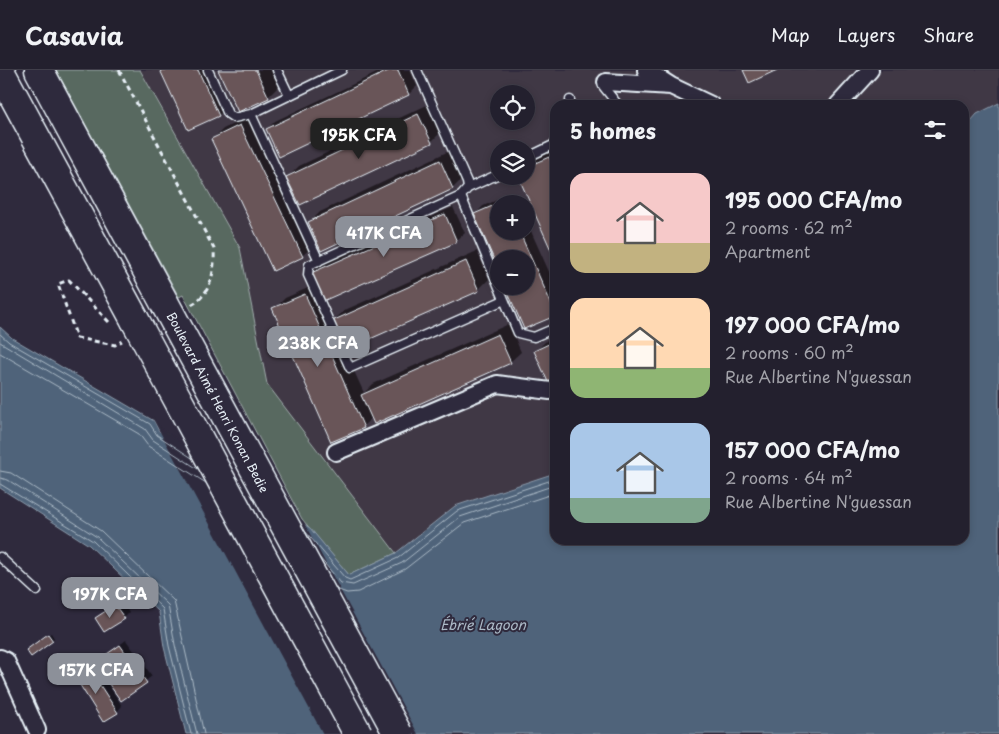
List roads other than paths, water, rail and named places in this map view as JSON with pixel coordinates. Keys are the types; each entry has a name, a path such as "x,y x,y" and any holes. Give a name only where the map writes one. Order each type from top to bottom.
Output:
{"highway":[{"name":"Boulevard Aimé Henri Konan Bedie","path":"39,70 398,734"},
{"path":"0,71 122,322 358,734"}],"street":[{"path":"646,70 670,86 700,100"},
{"path":"843,100 870,70"},
{"path":"604,84 670,86"},
{"path":"336,452 497,384 550,391"},
{"path":"0,658 6,661 36,730"}],"lane":[{"path":"208,70 228,114 234,118 251,114 342,70"},
{"path":"277,70 289,95"},
{"path":"417,70 468,188"},
{"path":"604,84 615,100"},
{"path":"251,114 319,261"},
{"path":"535,154 550,146"},
{"path":"490,178 468,188 460,196 309,265 308,275 350,368 504,300"},
{"path":"460,196 518,333 534,337 550,330"},
{"path":"0,556 37,591"}],"water":[{"name":"Ébrié Lagoon","path":"999,103 999,734 186,734 164,647 159,612 89,545 0,488 0,327 12,338 154,421 159,431 310,528 349,575 396,553 455,506 550,475 550,545 969,545 969,123 977,114"}]}
